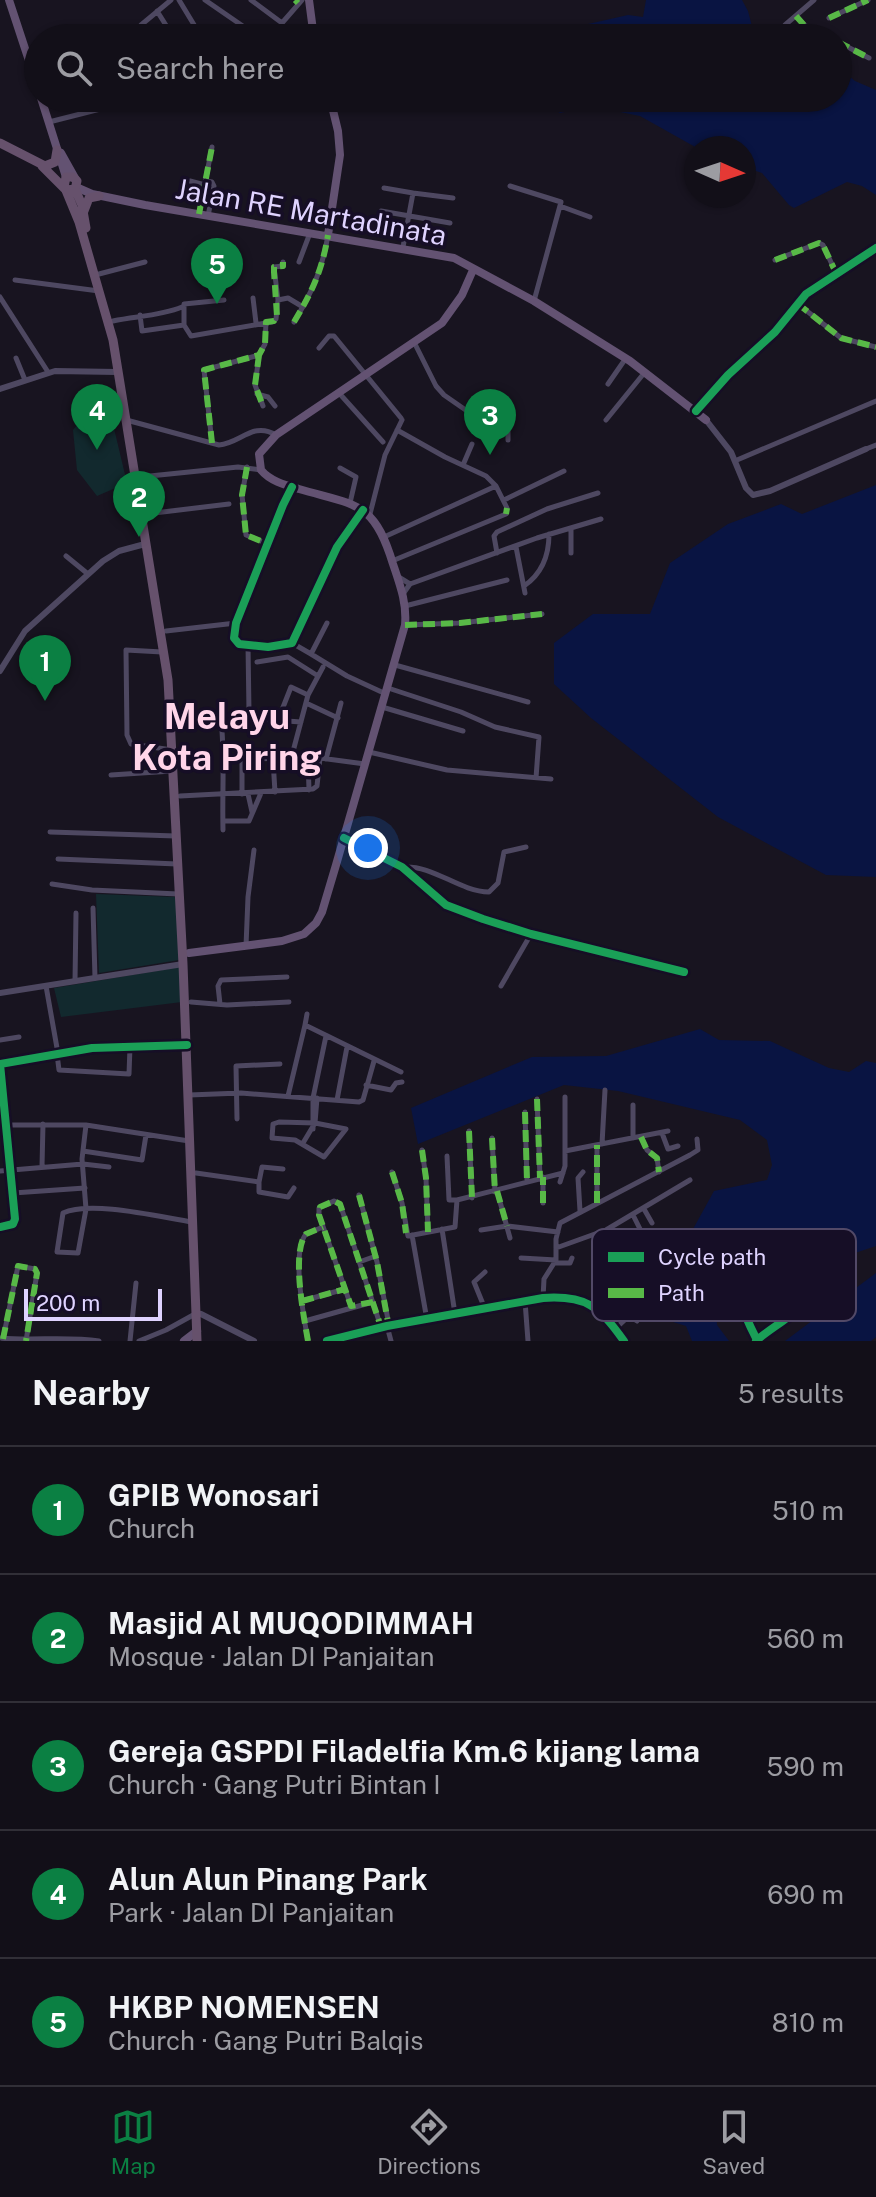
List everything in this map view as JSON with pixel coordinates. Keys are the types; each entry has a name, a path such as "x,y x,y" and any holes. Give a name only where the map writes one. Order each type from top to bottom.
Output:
{"highway":[{"path":"0,143 63,179 82,220 113,340 163,652 172,750 180,796 191,1002 196,1313"},
{"path":"58,156 55,162 82,220 113,321 175,691 177,836 192,1095"},
{"path":"82,220 88,200 91,196 99,196"},
{"path":"192,1117 190,1141 199,1338"}],"main road":[{"path":"9,0 24,46"},
{"path":"309,0 312,24"},
{"path":"46,112 63,179"},
{"path":"328,235 340,155 333,112"},
{"path":"50,126 63,179"},
{"name":"Jalan RE Martadinata","path":"63,179 99,196 454,258 534,301 626,358 706,420"},
{"name":"Jalan RE Martadinata","path":"63,179 130,202"},
{"path":"189,953 296,938 312,927 322,912 405,625 403,594 377,523 366,512 349,504 271,479 261,470 259,454 276,435 442,323 462,295 473,270"},
{"path":"184,1341 199,1338"}],"street":[{"path":"142,24 171,0"},
{"path":"179,0 194,24"},
{"path":"205,0 240,24"},
{"path":"251,0 282,23 298,1"},
{"path":"786,24 814,0"},
{"path":"829,18 868,0"},
{"path":"157,11 165,24"},
{"path":"796,16 803,24"},
{"path":"852,49 869,58"},
{"path":"50,126 94,112"},
{"path":"205,183 212,147"},
{"path":"190,181 214,186 203,215"},
{"path":"510,186 559,201 534,301"},
{"path":"384,188 453,198"},
{"path":"403,247 413,193"},
{"path":"560,206 590,217"},
{"path":"381,211 450,223"},
{"path":"299,262 310,232"},
{"path":"294,322 321,270 328,235"},
{"path":"775,260 819,243 823,245 836,273"},
{"path":"696,411 728,375 775,332 806,294 876,248"},
{"path":"99,274 145,262"},
{"path":"182,307 184,325 191,336 276,319 278,300 274,267 283,266 283,262"},
{"path":"15,280 100,291"},
{"path":"0,297 48,372"},
{"path":"253,298 256,323"},
{"path":"278,300 288,298 303,307"},
{"path":"113,321 140,315 160,315 186,304 224,300"},
{"path":"798,304 841,338 876,347"},
{"path":"140,315 140,329 143,331 184,325"},
{"path":"263,406 257,394 255,375 265,344 266,322"},
{"path":"292,643 340,541 366,512 385,455 402,419 334,336 329,336 319,348"},
{"path":"414,342 436,386 444,395 480,420 506,422"},
{"path":"212,443 204,370 259,355"},
{"path":"16,358 25,380"},
{"path":"608,384 626,358"},
{"path":"0,389 48,372 117,372"},
{"path":"606,420 645,372"},
{"path":"339,393 383,442"},
{"path":"257,394 268,397 275,406"},
{"path":"484,399 509,410 506,422 509,426 508,440"},
{"path":"737,460 876,401"},
{"name":"Jalan RE Martadinata","path":"706,420 737,460 746,488 756,495 866,449"},
{"path":"130,421 212,443 231,443 257,429 266,429 276,435"},
{"path":"392,561 507,511 496,486 483,474 397,430"},
{"path":"463,465 472,444"},
{"path":"866,449 876,445"},
{"path":"140,477 247,467 261,470"},
{"path":"247,467 242,501 246,535 268,544"},
{"path":"340,468 356,477 349,504"},
{"path":"504,500 564,471"},
{"path":"384,537 496,486"},
{"path":"292,487 236,623 235,640 239,644 273,647 292,643 347,676 461,712 495,727 539,737 536,778"},
{"path":"497,553 494,536 497,532 547,509 598,493"},
{"path":"146,514 229,504"},
{"path":"403,594 410,584 549,534 601,519"},
{"path":"571,528 571,553"},
{"path":"524,586 533,579 548,556 549,534"},
{"path":"0,671 25,631 88,574 115,553 145,544"},
{"path":"516,547 525,593"},
{"path":"66,556 88,574"},
{"path":"396,575 410,584"},
{"path":"405,606 507,580"},
{"path":"405,625 542,614"},
{"path":"166,631 236,623"},
{"path":"311,654 327,623"},
{"path":"248,645 249,712"},
{"path":"163,652 126,650 126,729 131,744 172,750"},
{"path":"257,662 288,657 318,676"},
{"path":"395,665 528,702"},
{"path":"291,760 308,695 323,667"},
{"path":"278,720 291,686 308,695"},
{"path":"306,702 338,718"},
{"path":"180,796 309,790 317,786 341,703"},
{"path":"382,707 463,731"},
{"path":"221,718 225,761 223,830"},
{"path":"258,719 301,722"},
{"path":"369,752 433,768 551,779"},
{"path":"308,759 309,790"},
{"path":"252,814 245,794 241,760 323,759 366,764"},
{"path":"273,760 275,792"},
{"path":"111,775 176,771"},
{"path":"223,821 248,821 261,793"},
{"path":"50,832 177,836"},
{"path":"344,838 402,867 446,905 531,934 684,972"},
{"path":"402,867 421,868 456,884 489,892 498,883 504,852 526,847"},
{"path":"246,947 254,850"},
{"path":"58,859 179,864"},
{"path":"52,884 92,890 180,894"},
{"path":"93,908 95,978"},
{"path":"75,981 76,913"},
{"path":"501,986 531,934"},
{"path":"0,993 183,964"},
{"path":"220,1004 218,986 221,980 287,977"},
{"path":"46,986 59,1070 129,1074 130,1047"},
{"path":"191,1002 289,1002"},
{"path":"288,1096 307,1014"},
{"path":"305,1025 401,1072"},
{"path":"303,1143 313,1125 326,1036"},
{"path":"0,1040 19,1037"},
{"path":"0,1227 15,1223 11,1169 3,1125 0,1064 57,1051 187,1045"},
{"path":"337,1100 347,1047"},
{"path":"192,1095 235,1093 361,1102 374,1061"},
{"path":"237,1119 235,1093 238,1065 280,1064"},
{"path":"366,1085 389,1090 402,1082"},
{"path":"597,1203 605,1090"},
{"path":"560,1182 565,1151 565,1097"},
{"path":"537,1099 543,1203"},
{"path":"633,1105 633,1138"},
{"path":"525,1112 527,1181"},
{"path":"42,1166 43,1124"},
{"path":"273,1124 344,1127 346,1131 325,1157 303,1143 291,1138 272,1138 273,1124"},
{"path":"3,1125 86,1125 190,1141"},
{"path":"86,1125 83,1151 86,1209 78,1253 57,1252 63,1213 86,1209 117,1210 193,1223"},
{"path":"469,1131 472,1198"},
{"path":"565,1151 665,1132 668,1149 678,1146"},
{"path":"83,1151 142,1160 146,1135"},
{"path":"641,1137 647,1150 657,1158 659,1172"},
{"path":"492,1138 496,1191 510,1238"},
{"path":"543,1298 544,1279 556,1262 560,1223 698,1150 697,1139"},
{"path":"422,1150 428,1232"},
{"path":"447,1156 450,1201 563,1173"},
{"path":"0,1171 83,1164 109,1167"},
{"path":"283,1169 262,1167 260,1193 288,1197 294,1188"},
{"path":"392,1172 402,1203 406,1233 412,1235 456,1226 457,1200"},
{"path":"580,1211 578,1178 583,1172"},
{"path":"196,1173 259,1182"},
{"path":"606,1229 690,1180"},
{"path":"13,1193 85,1188"},
{"path":"359,1195 376,1256 386,1326"},
{"path":"351,1306 319,1208 334,1201 338,1202 373,1302 391,1341"},
{"path":"644,1209 652,1223"},
{"path":"633,1215 640,1229"},
{"path":"481,1230 507,1226 558,1232"},
{"path":"308,1341 302,1301 302,1239 323,1227"},
{"path":"442,1229 455,1314"},
{"path":"412,1235 427,1320"},
{"path":"556,1248 592,1236"},
{"path":"359,1262 376,1256"},
{"path":"521,1258 568,1263 572,1258"},
{"path":"26,1341 37,1273 35,1269 18,1266 2,1338 26,1341 99,1341"},
{"path":"485,1272 474,1283 485,1309"},
{"path":"130,1341 136,1283"},
{"path":"302,1301 345,1289"},
{"path":"327,1341 386,1326 543,1298 568,1296 592,1308"},
{"path":"525,1301 528,1341"},
{"path":"305,1321 373,1302"},
{"path":"139,1341 173,1327 196,1313 254,1341"},
{"path":"609,1321 624,1341"},
{"path":"615,1329 624,1321"},
{"path":"748,1321 756,1341 782,1321"}],"green space":[{"path":"82,419 112,420 127,483 97,496 77,470 73,430"},
{"path":"96,894 176,897 179,960 99,973"},
{"path":"180,967 182,1002 61,1017 54,988"}],"shaded area":[{"path":"646,0 742,0 751,24 588,24 628,15 643,17"},
{"path":"852,79 876,90 876,195 862,186 847,182 794,208 762,173 756,171 756,136 684,136 684,141 640,116 620,112 852,112"},
{"path":"876,485 876,877 826,875 718,817 591,718 554,684 554,643 593,614 650,614 670,563 728,524 781,504 802,514"},
{"path":"700,1029 719,1040 770,1041 829,1068 849,1072 866,1061 876,1063 876,1246 856,1253 856,1229 693,1229 714,1191 767,1180 772,1165 767,1140 740,1120 618,1091 564,1085 418,1144 411,1108 532,1057 606,1056"},
{"path":"876,1273 876,1337 871,1341 785,1341 812,1321 856,1321 856,1288"},
{"path":"670,1321 717,1321 729,1341 692,1341 686,1326"}],"marked path":[{"path":"295,0 298,3"},
{"path":"829,18 868,0"},
{"path":"796,16 803,24"},
{"path":"852,49 869,58"},
{"path":"199,214 212,147"},
{"path":"294,322 316,281 328,235"},
{"path":"775,260 819,243 823,245 836,273"},
{"path":"212,443 204,370 259,355 265,344 266,322 274,321 277,316 274,267 283,266 283,262"},
{"path":"798,304 841,338 876,347"},
{"path":"259,355 255,385 263,406"},
{"path":"247,467 242,495 246,535 268,544"},
{"path":"506,514 507,508"},
{"path":"405,625 460,623 542,614"},
{"path":"537,1099 540,1178"},
{"path":"525,1112 527,1181"},
{"path":"469,1131 472,1198"},
{"path":"641,1137 647,1150 657,1158 659,1172"},
{"path":"492,1138 495,1192"},
{"path":"597,1145 597,1203"},
{"path":"422,1150 428,1232"},
{"path":"392,1172 402,1203 406,1233"},
{"path":"543,1177 543,1203"},
{"path":"497,1191 507,1226"},
{"path":"359,1195 377,1262 388,1322"},
{"path":"373,1302 351,1306 319,1215 320,1207 334,1201 340,1204 381,1327"},
{"path":"308,1341 299,1255 306,1234 323,1227"},
{"path":"3,1339 18,1266 35,1269 37,1273 26,1341"},
{"path":"302,1301 345,1289"}],"cycle path":[{"path":"696,411 728,375 775,332 806,294 876,248"},
{"path":"292,487 236,623 234,638 239,644 268,647 292,643 337,547 363,510"},
{"path":"344,838 402,867 446,905 531,934 684,972"},
{"path":"0,1227 13,1224 15,1219 0,1064 92,1048 187,1045"},
{"path":"327,1341 387,1326 543,1298 570,1299 592,1306"},
{"path":"609,1321 624,1341"},
{"path":"748,1321 757,1340"},
{"path":"756,1341 783,1321"}],"place":[{"name":"HKBP NOMENSEN","path":"217,304"},
{"name":"Alun Alun Pinang Park","path":"97,450"},
{"name":"Gereja GSPDI Filadelfia Km.6 kijang lama","path":"490,455"},
{"name":"Masjid Al MUQODIMMAH","path":"139,537"},
{"name":"GPIB Wonosari","path":"45,701"}],"district":[{"name":"Melayu Kota Piring","path":"227,736"}]}
